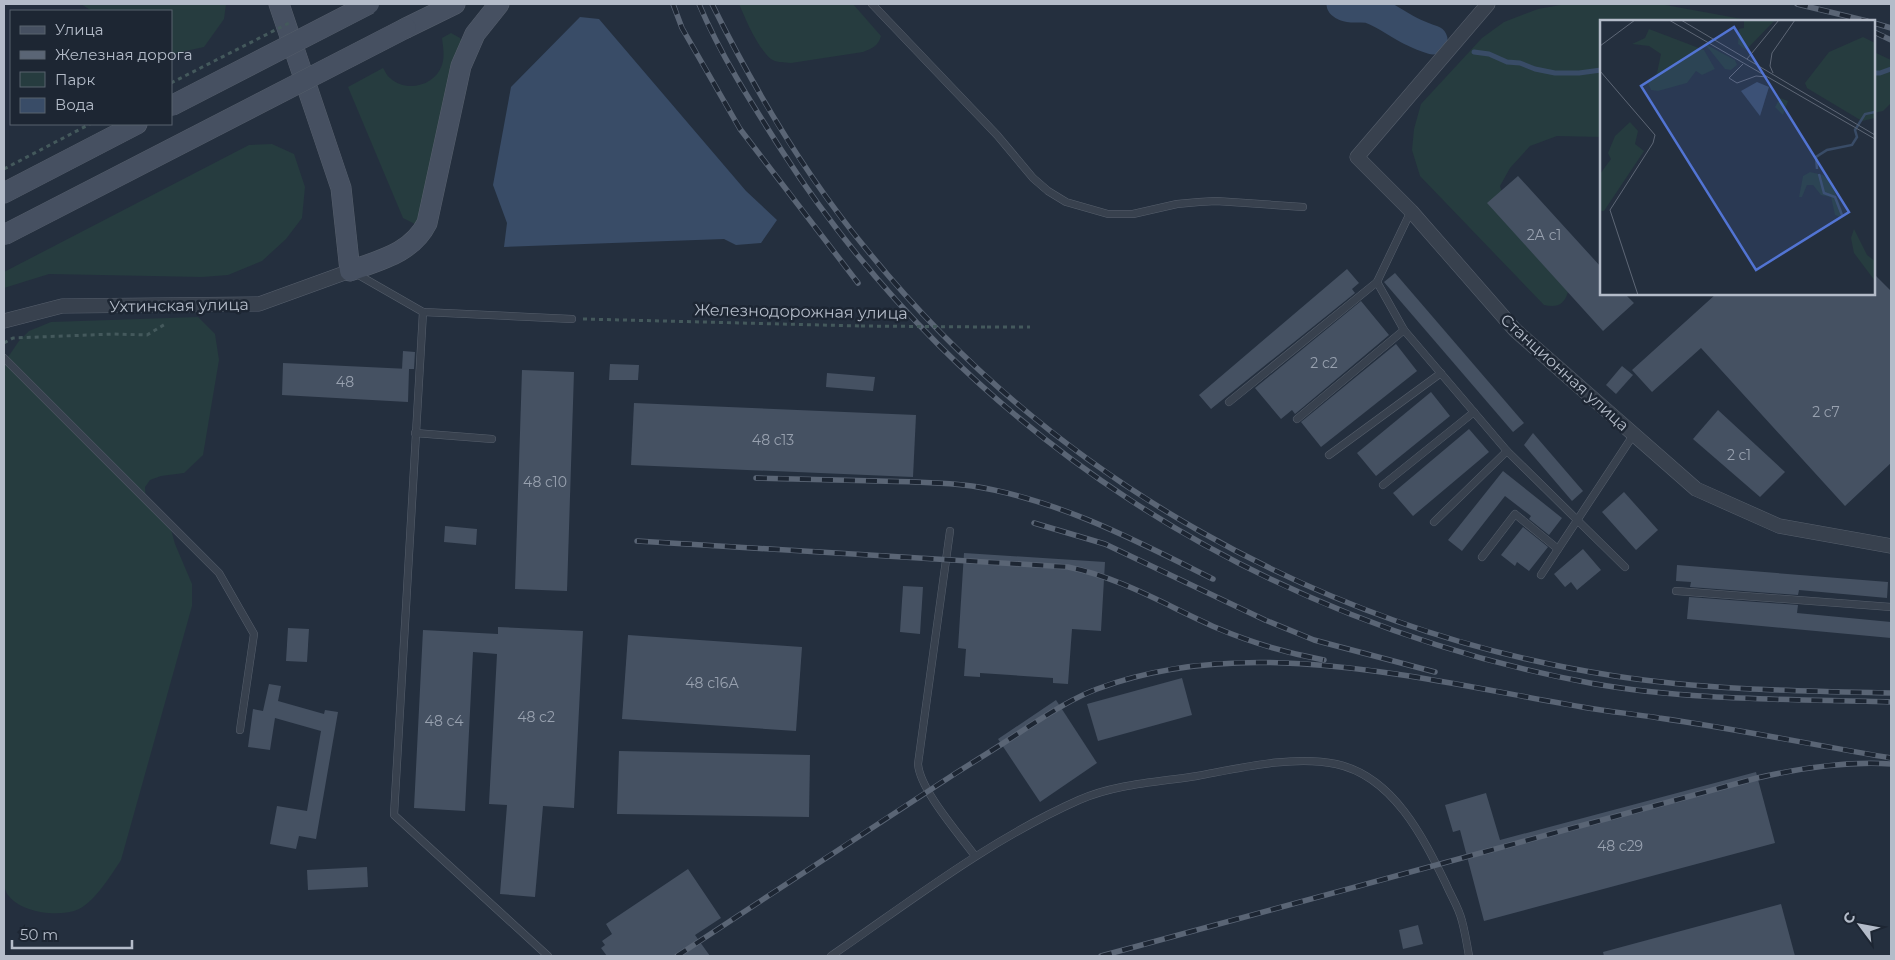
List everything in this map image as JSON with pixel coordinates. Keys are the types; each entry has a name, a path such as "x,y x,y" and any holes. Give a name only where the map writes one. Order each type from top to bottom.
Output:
{"main road":[{"path":"279,4 341,188 350,271 400,252 416,240 422,232 427,223 461,66 475,34 499,4"},
{"path":"172,105 369,4"},
{"path":"4,234 455,4"},
{"path":"4,193 135,125"}],"street":[{"name":"Станционная улица","path":"1488,4 1358,157 1411,211 1515,330 1696,489 1779,526 1891,546"},
{"name":"Ухтинская улица","path":"4,321 62,306 259,304 350,271"}],"lane":[{"path":"872,4 996,135 1033,178 1048,191 1066,202 1108,214 1133,214 1177,204 1216,201 1303,207"},
{"path":"1229,402 1377,282 1411,211"},
{"path":"350,271 423,312 572,319"},
{"path":"1377,282 1404,330 1507,451 1625,567"},
{"path":"423,312 394,815 548,956"},
{"path":"1297,419 1404,330"},
{"path":"4,358 218,573 254,634 240,730"},
{"path":"1329,455 1441,373"},
{"path":"1383,485 1474,412"},
{"path":"415,433 492,439"},
{"path":"1541,575 1634,434"},
{"path":"1434,522 1507,451"},
{"path":"1482,557 1515,514 1558,549"},
{"path":"950,531 918,772 928,791 975,856"},
{"path":"1676,591 1891,607"},
{"path":"831,956 975,856 1052,812 1081,799 1112,789 1256,766 1313,761 1338,764 1363,774 1380,785 1410,818 1436,864 1462,919 1469,956"}],"path":[{"path":"172,82 293,21"},
{"path":"4,169 88,125"},
{"name":"Железнодорожная улица","path":"572,319 861,326 1030,327"},
{"path":"4,343 13,338 114,334 147,335 167,323"}],"green space":[{"path":"81,4 226,4 224,19 204,47 172,54 172,10 90,10"},
{"path":"739,4 853,4 881,36 875,46 863,52 791,63 778,62 771,59 761,48"},
{"path":"1566,4 1660,4 1748,20 1600,20 1600,137 1557,136 1530,146 1510,168 1500,186 1505,203 1568,292 1562,303 1556,306 1544,305 1420,176 1412,150 1414,129 1421,104 1482,38 1504,22 1538,9"},
{"path":"451,33 460,38 462,43 422,219 415,224 403,218 348,87 383,68 389,77 397,83 412,86 427,82 433,78 442,65 444,55 442,38"},
{"path":"1875,52 1891,60 1891,103 1883,111 1875,113"},
{"path":"272,144 294,154 305,187 302,218 286,239 262,261 228,275 202,277 49,274 4,288 4,272 249,145"},
{"path":"198,317 215,334 219,360 203,455 184,473 161,476 150,480 145,487 146,503 170,526 175,544 192,584 192,606 121,860 108,880 91,900 79,909 62,913 31,910 14,901 7,894 4,885 4,363 19,341 29,331 51,322"}],"water":[{"path":"580,17 599,19 746,191 777,220 761,243 736,245 724,239 504,247 507,223 493,185 511,87"}],"building":[{"path":"1518,176 1600,266 1600,295 1626,295 1634,303 1603,331 1487,203"},
{"path":"1347,269 1359,283 1352,289 1355,293 1211,409 1199,395"},
{"path":"1395,273 1524,423 1513,432 1384,282"},
{"path":"1875,275 1891,291 1891,463 1845,506 1701,348 1652,392 1632,370 1715,295 1875,295"},
{"path":"1361,301 1389,335 1295,414 1292,410 1281,419 1255,388"},
{"path":"1396,344 1417,371 1321,447 1301,422"},
{"path":"403,351 415,352 414,369 402,369"},
{"path":"283,363 409,369 408,402 282,395"},
{"path":"610,364 639,365 638,380 609,380"},
{"path":"1622,366 1633,375 1616,394 1606,385"},
{"path":"522,370 574,372 567,591 515,589"},
{"path":"827,373 875,377 873,391 826,387"},
{"path":"1431,392 1450,416 1376,476 1357,453"},
{"path":"634,403 916,415 913,477 631,465"},
{"path":"1718,410 1785,472 1760,497 1693,439"},
{"path":"1469,429 1489,452 1413,516 1393,493"},
{"path":"1533,433 1583,491 1572,501 1524,445"},
{"path":"1503,471 1562,518 1549,535 1529,519 1531,516 1505,496 1462,551 1448,540"},
{"path":"1624,492 1658,530 1636,550 1602,512"},
{"path":"445,526 477,529 476,545 444,542"},
{"path":"1523,527 1548,547 1529,571 1517,562 1515,566 1501,555"},
{"path":"1583,549 1601,570 1577,590 1571,582 1565,587 1554,574"},
{"path":"964,553 1105,562 1101,631 1072,629 1068,684 1053,683 1053,678 980,673 980,677 964,676 966,649 958,648"},
{"path":"1677,565 1888,582 1887,598 1799,590 1798,595 1690,587 1691,582 1676,581"},
{"path":"903,586 923,587 920,634 900,632"},
{"path":"1689,597 1798,605 1797,613 1891,622 1891,638 1687,619"},
{"path":"498,627 583,631 574,808 543,806 535,897 500,894 507,805 489,804 497,654 473,652 465,811 414,808 423,630 498,634"},
{"path":"288,628 309,629 307,662 286,661"},
{"path":"628,635 802,647 796,731 622,719"},
{"path":"1182,678 1192,715 1098,741 1087,704"},
{"path":"269,684 281,686 278,701 324,714 325,710 338,712 316,839 299,836 296,849 270,844 277,806 307,811 321,731 275,718 270,750 248,747 253,709 263,711"},
{"path":"1056,700 1097,763 1040,802 998,739"},
{"path":"619,751 810,755 809,817 617,814"},
{"path":"1756,772 1775,843 1484,921 1460,830 1453,832 1445,805 1486,793 1500,840"},
{"path":"367,867 368,887 308,890 307,870"},
{"path":"688,869 721,918 695,935 710,956 607,956 601,948 605,945 602,941 612,934 606,924"},
{"path":"1781,904 1795,956 1604,956 1603,952"},
{"path":"1418,925 1423,944 1403,949 1399,930"}],"waterway":[{"path":"1341,4 1351,8 1370,9 1409,30 1433,40"},
{"path":"1474,52 1489,54 1507,62 1520,63 1535,69 1555,73 1579,73 1600,70"},
{"path":"1875,73 1891,69"}],"railway":[{"path":"673,4 682,28 740,129 858,283"},
{"path":"699,4 727,61 759,116 855,253 939,345 1031,428 1130,500 1237,562 1350,614 1468,654 1590,683 1627,689 1740,698 1891,702"},
{"path":"712,4 746,69 782,132 802,162 867,250 940,332 1021,407 1108,474 1201,532 1299,582 1401,623 1507,654 1649,681 1753,689 1891,693"},
{"path":"1797,4 1863,20"},
{"path":"1875,23 1891,28"},
{"path":"1875,32 1891,40"},
{"path":"756,478 937,483 972,486 1004,492 1066,511 1096,523 1213,579"},
{"path":"1034,523 1105,544 1265,620 1314,640 1435,672"},
{"path":"637,541 1068,567 1126,585 1217,628 1256,643 1324,660"},
{"path":"677,956 1053,711 1097,689 1156,672 1216,664 1278,663 1341,667 1404,675 1588,708 1717,727 1891,758"},
{"path":"1101,956 1757,778 1824,766 1874,763 1891,764"}]}
